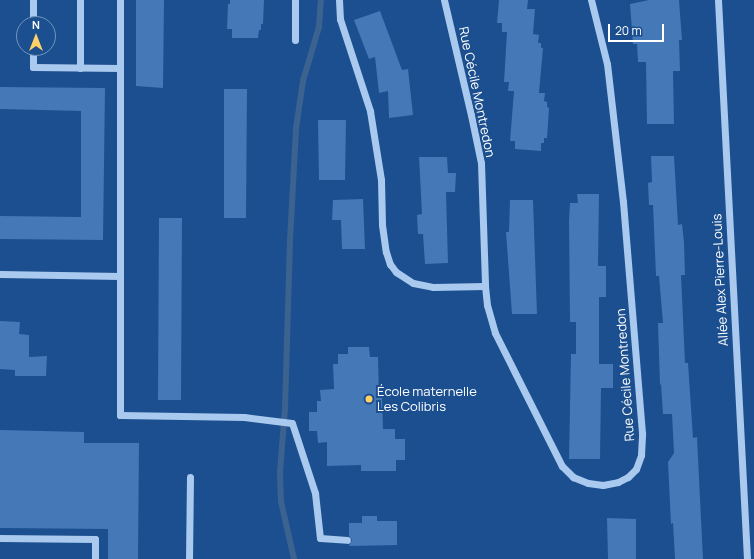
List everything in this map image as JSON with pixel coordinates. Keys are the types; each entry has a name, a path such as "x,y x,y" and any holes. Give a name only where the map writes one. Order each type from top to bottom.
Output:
{"street":[{"path":"33,0 33,16"},
{"path":"80,0 80,68"},
{"path":"120,0 120,415 244,417 292,423 315,493 320,538 347,540"},
{"path":"295,0 295,40"},
{"path":"338,0 340,19 370,111 381,180 382,225 386,252 390,264 396,272 413,283 433,287 485,286"},
{"name":"Rue Cécile Montredon","path":"444,0 472,115 481,163 485,286 487,305 495,333 562,466 573,477 588,483 603,485 618,482 628,477 636,469 641,455 642,433 635,333 623,202 608,64 591,0"},
{"name":"Allée Alex Pierre-Louis","path":"718,0 747,559"},
{"path":"33,56 33,67 120,68"},
{"path":"0,274 120,276"},
{"path":"189,559 190,477"},
{"path":"0,538 94,539 94,559"}],"building":[{"path":"136,0 164,0 163,88 136,86"},
{"path":"230,0 264,0 263,24 261,24 261,30 259,30 258,38 232,38 232,29 227,29 228,4 230,4"},
{"path":"499,0 528,0 527,9 535,9 533,34 539,35 538,43 541,43 541,48 543,48 539,93 545,93 544,101 547,102 547,107 549,108 547,138 544,138 544,143 541,143 541,151 515,149 515,141 510,141 514,91 508,91 509,82 504,82 507,32 502,32 502,23 497,23"},
{"path":"649,0 679,0 682,40 679,40 680,71 673,71 674,124 647,124 646,62 638,62 637,44 633,44 630,4"},
{"path":"380,11 402,70 408,69 413,115 389,118 388,91 379,93 375,57 369,59 354,20"},
{"path":"0,87 105,88 103,240 0,239 0,216 81,217 81,111 0,109"},
{"path":"224,89 247,89 246,218 224,218"},
{"path":"318,120 346,120 345,180 319,180"},
{"path":"651,156 674,156 678,225 682,224 684,242 685,275 681,275 685,363 688,363 693,438 697,437 703,559 675,559 673,523 671,524 668,462 674,453 672,414 663,414 661,384 660,385 658,323 663,323 659,276 656,276 653,205 649,205 648,183 652,182"},
{"path":"419,157 447,157 448,173 456,173 455,192 446,192 448,263 425,264 423,234 418,234 417,215 422,214"},
{"path":"577,194 599,194 598,266 606,266 606,297 599,297 599,364 613,364 613,388 601,388 600,459 569,459 571,354 576,354 576,322 570,322 569,220 570,203 578,203"},
{"path":"363,199 365,249 342,249 341,220 332,220 333,200"},
{"path":"510,200 533,200 537,314 512,314 506,232 509,232"},
{"path":"159,218 182,218 181,400 158,400"},
{"path":"0,321 20,322 19,334 29,335 29,357 47,356 46,376 15,376 15,370 0,369"},
{"path":"348,347 369,347 370,357 378,357 379,397 382,397 383,429 395,429 395,439 405,439 405,460 396,460 396,471 361,471 361,465 327,466 327,442 318,443 317,431 309,431 309,412 317,412 317,401 321,401 320,390 334,389 333,364 338,364 338,354 348,354"},
{"path":"0,430 84,432 84,443 139,443 138,559 108,559 108,529 0,528"},
{"path":"362,516 377,516 377,521 397,521 397,545 349,546 352,540 349,536 349,523 362,523"},
{"path":"607,518 636,519 636,559 608,559"}],"waterway":[{"path":"294,559 281,502 280,472 285,409 290,241 296,129 303,81 319,27 321,0"}],"place":[{"name":"École maternelle Les Colibris","path":"369,399"}]}
